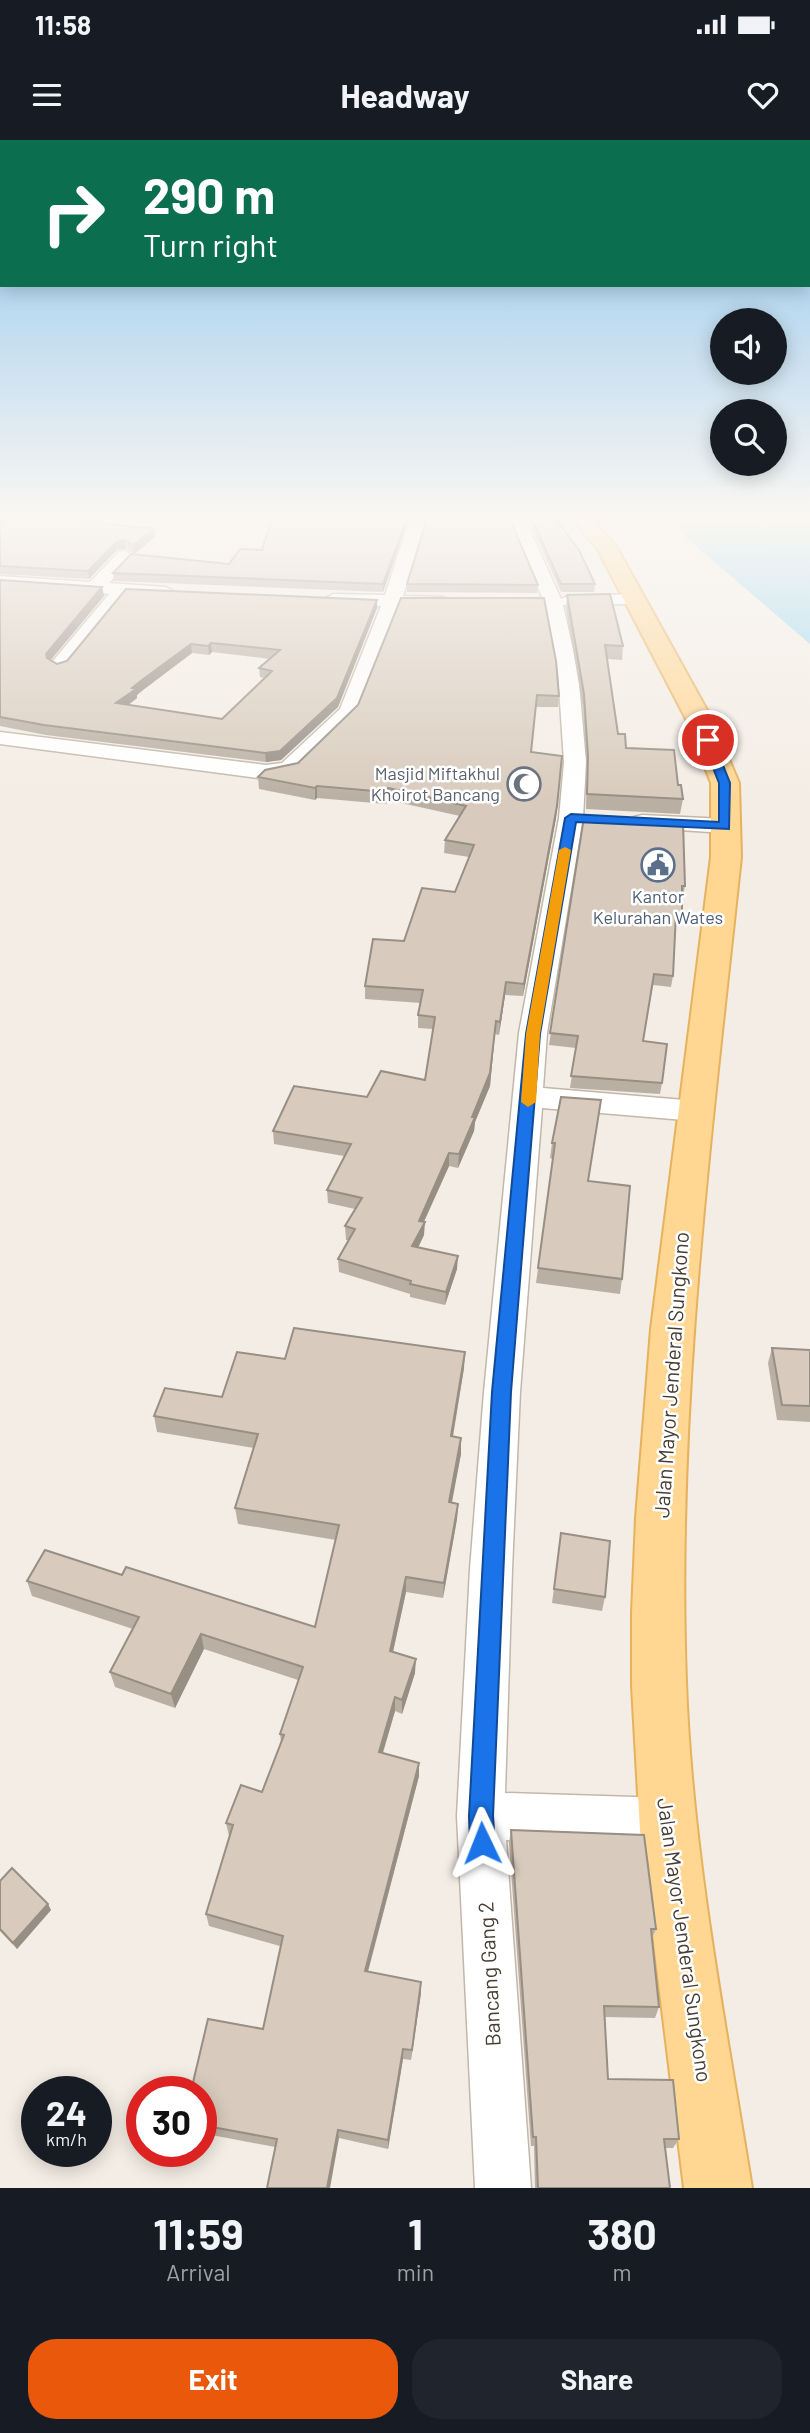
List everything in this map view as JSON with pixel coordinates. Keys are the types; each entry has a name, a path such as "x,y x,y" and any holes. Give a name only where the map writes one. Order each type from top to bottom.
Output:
{"main road":[{"name":"Jalan Mayor Jenderal Sungkono","path":"642,611 699,719 724,783 726,857 672,1314 658,1600 666,1822 719,2188"}],"street":[{"path":"60,665 104,611"},
{"path":"0,738 266,772 282,771 318,743 349,711 388,611"},
{"name":"Bancang Gang 2","path":"503,2188 481,1816 502,1392 533,1034 584,818 575,762 569,672 544,611"},
{"path":"622,820 725,826"},
{"path":"529,1097 696,1111"},
{"path":"481,1816 666,1822"}],"water":[{"path":"771,611 810,611 810,644"}],"building":[{"path":"0,611 82,611 46,654 47,658 57,664 67,661 108,611 373,611 337,698 280,751 265,753 0,717","holes":["211,643 280,650 259,668 272,671 222,719 116,703 191,644 208,646"]},
{"path":"396,611 546,611 556,661 559,696 537,695 531,752 562,756 557,806 524,984 506,982 500,1022 496,1021 490,1073 472,1117 475,1117 459,1154 449,1153 419,1221 425,1222 412,1246 458,1256 446,1292 410,1284 411,1281 338,1259 355,1229 345,1226 362,1198 327,1190 351,1144 273,1131 294,1086 367,1097 381,1071 425,1080 435,1017 418,1015 423,990 365,986 373,939 404,941 422,888 455,892 474,845 445,840 466,806 388,788 386,792 317,786 315,788 258,777 265,770 298,763 358,705"},
{"path":"570,611 614,611 623,646 605,645 618,734 625,734 626,748 674,750 678,785 681,785 683,799 587,794 588,756 584,694"},
{"path":"584,817 683,823 685,886 682,886 682,913 676,913 673,976 654,974 643,1041 667,1044 662,1083 571,1076 578,1036 550,1033"},
{"path":"561,1097 601,1100 588,1181 630,1186 622,1279 538,1268 555,1143 552,1143"},
{"path":"294,1328 465,1352 451,1436 461,1438 449,1502 458,1504 444,1583 406,1577 390,1651 416,1659 402,1700 395,1697 379,1752 419,1763 365,1971 421,1982 412,2050 403,2049 388,2140 338,2130 327,2188 267,2188 277,2139 217,2128 217,2076 195,2076 208,2019 263,2029 283,1936 206,1914 233,1825 226,1823 241,1785 262,1792 284,1735 280,1734 303,1667 201,1634 171,1694 110,1672 139,1617 27,1581 45,1550 122,1575 126,1567 315,1627 339,1525 235,1508 258,1434 154,1416 165,1388 222,1397 237,1352 285,1359"},
{"path":"772,1348 810,1350 810,1406 782,1405"},
{"path":"561,1533 610,1541 605,1597 554,1589"},
{"path":"511,1830 644,1835 656,1929 651,1929 659,2007 604,2006 608,2079 673,2080 679,2139 664,2139 670,2188 538,2188"},
{"path":"12,1868 48,1904 13,1943 0,1929 0,1881"}],"slow traffic":[{"path":"528,1102 533,1034 565,850"}],"place":[{"name":"Masjid Miftakhul Khoirot Bancang","path":"524,784"},
{"name":"Kantor Kelurahan Wates","path":"658,865"}],"route":[{"path":"482,1843 491,1569 502,1392 533,1034 571,818 725,826 724,783 708,740"}]}
